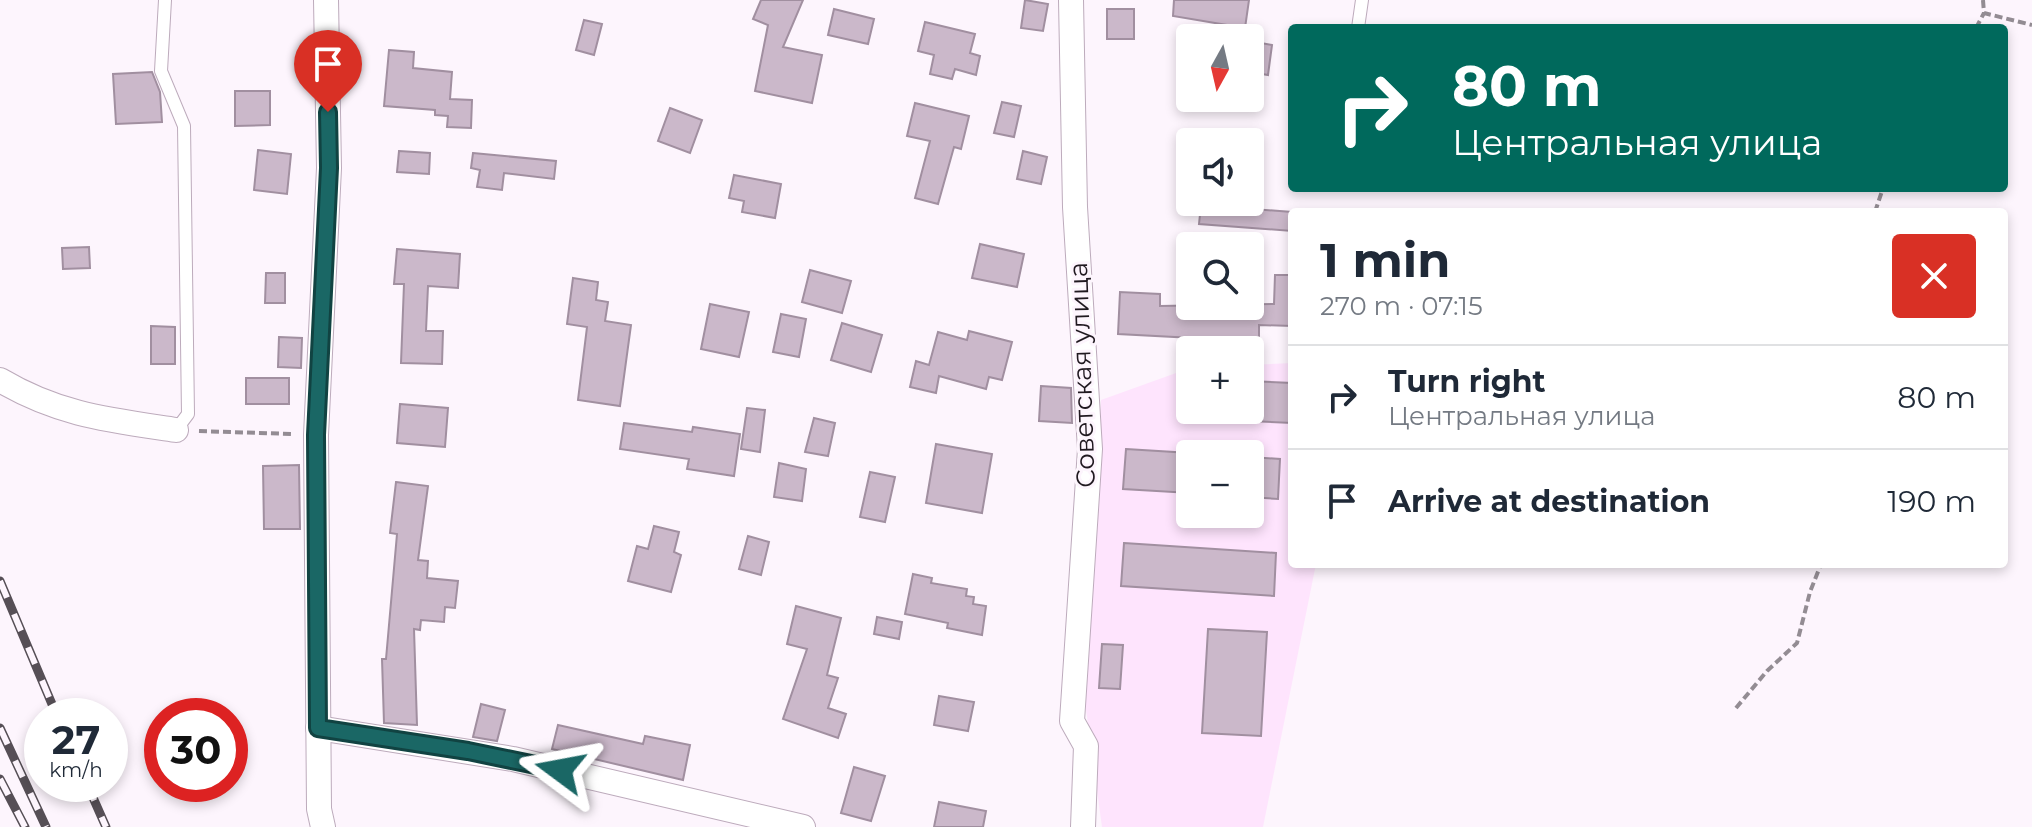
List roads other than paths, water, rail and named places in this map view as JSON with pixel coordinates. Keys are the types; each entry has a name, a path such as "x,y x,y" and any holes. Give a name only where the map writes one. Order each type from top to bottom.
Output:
{"street":[{"path":"323,827 319,809 316,435 329,168 326,0"},
{"name":"Советская улица","path":"1071,0 1075,207 1090,449 1072,721 1086,746 1083,827"},
{"path":"0,380 33,399 97,419 176,430"},
{"path":"318,728 513,759 803,827"}],"lane":[{"path":"165,0 161,71 184,126 188,414 176,430"},
{"path":"1359,24 1362,0"}],"railway":[{"path":"0,581 49,698"},
{"path":"0,728 46,827"},
{"path":"0,779 25,827"},
{"path":"95,802 106,827"}]}
